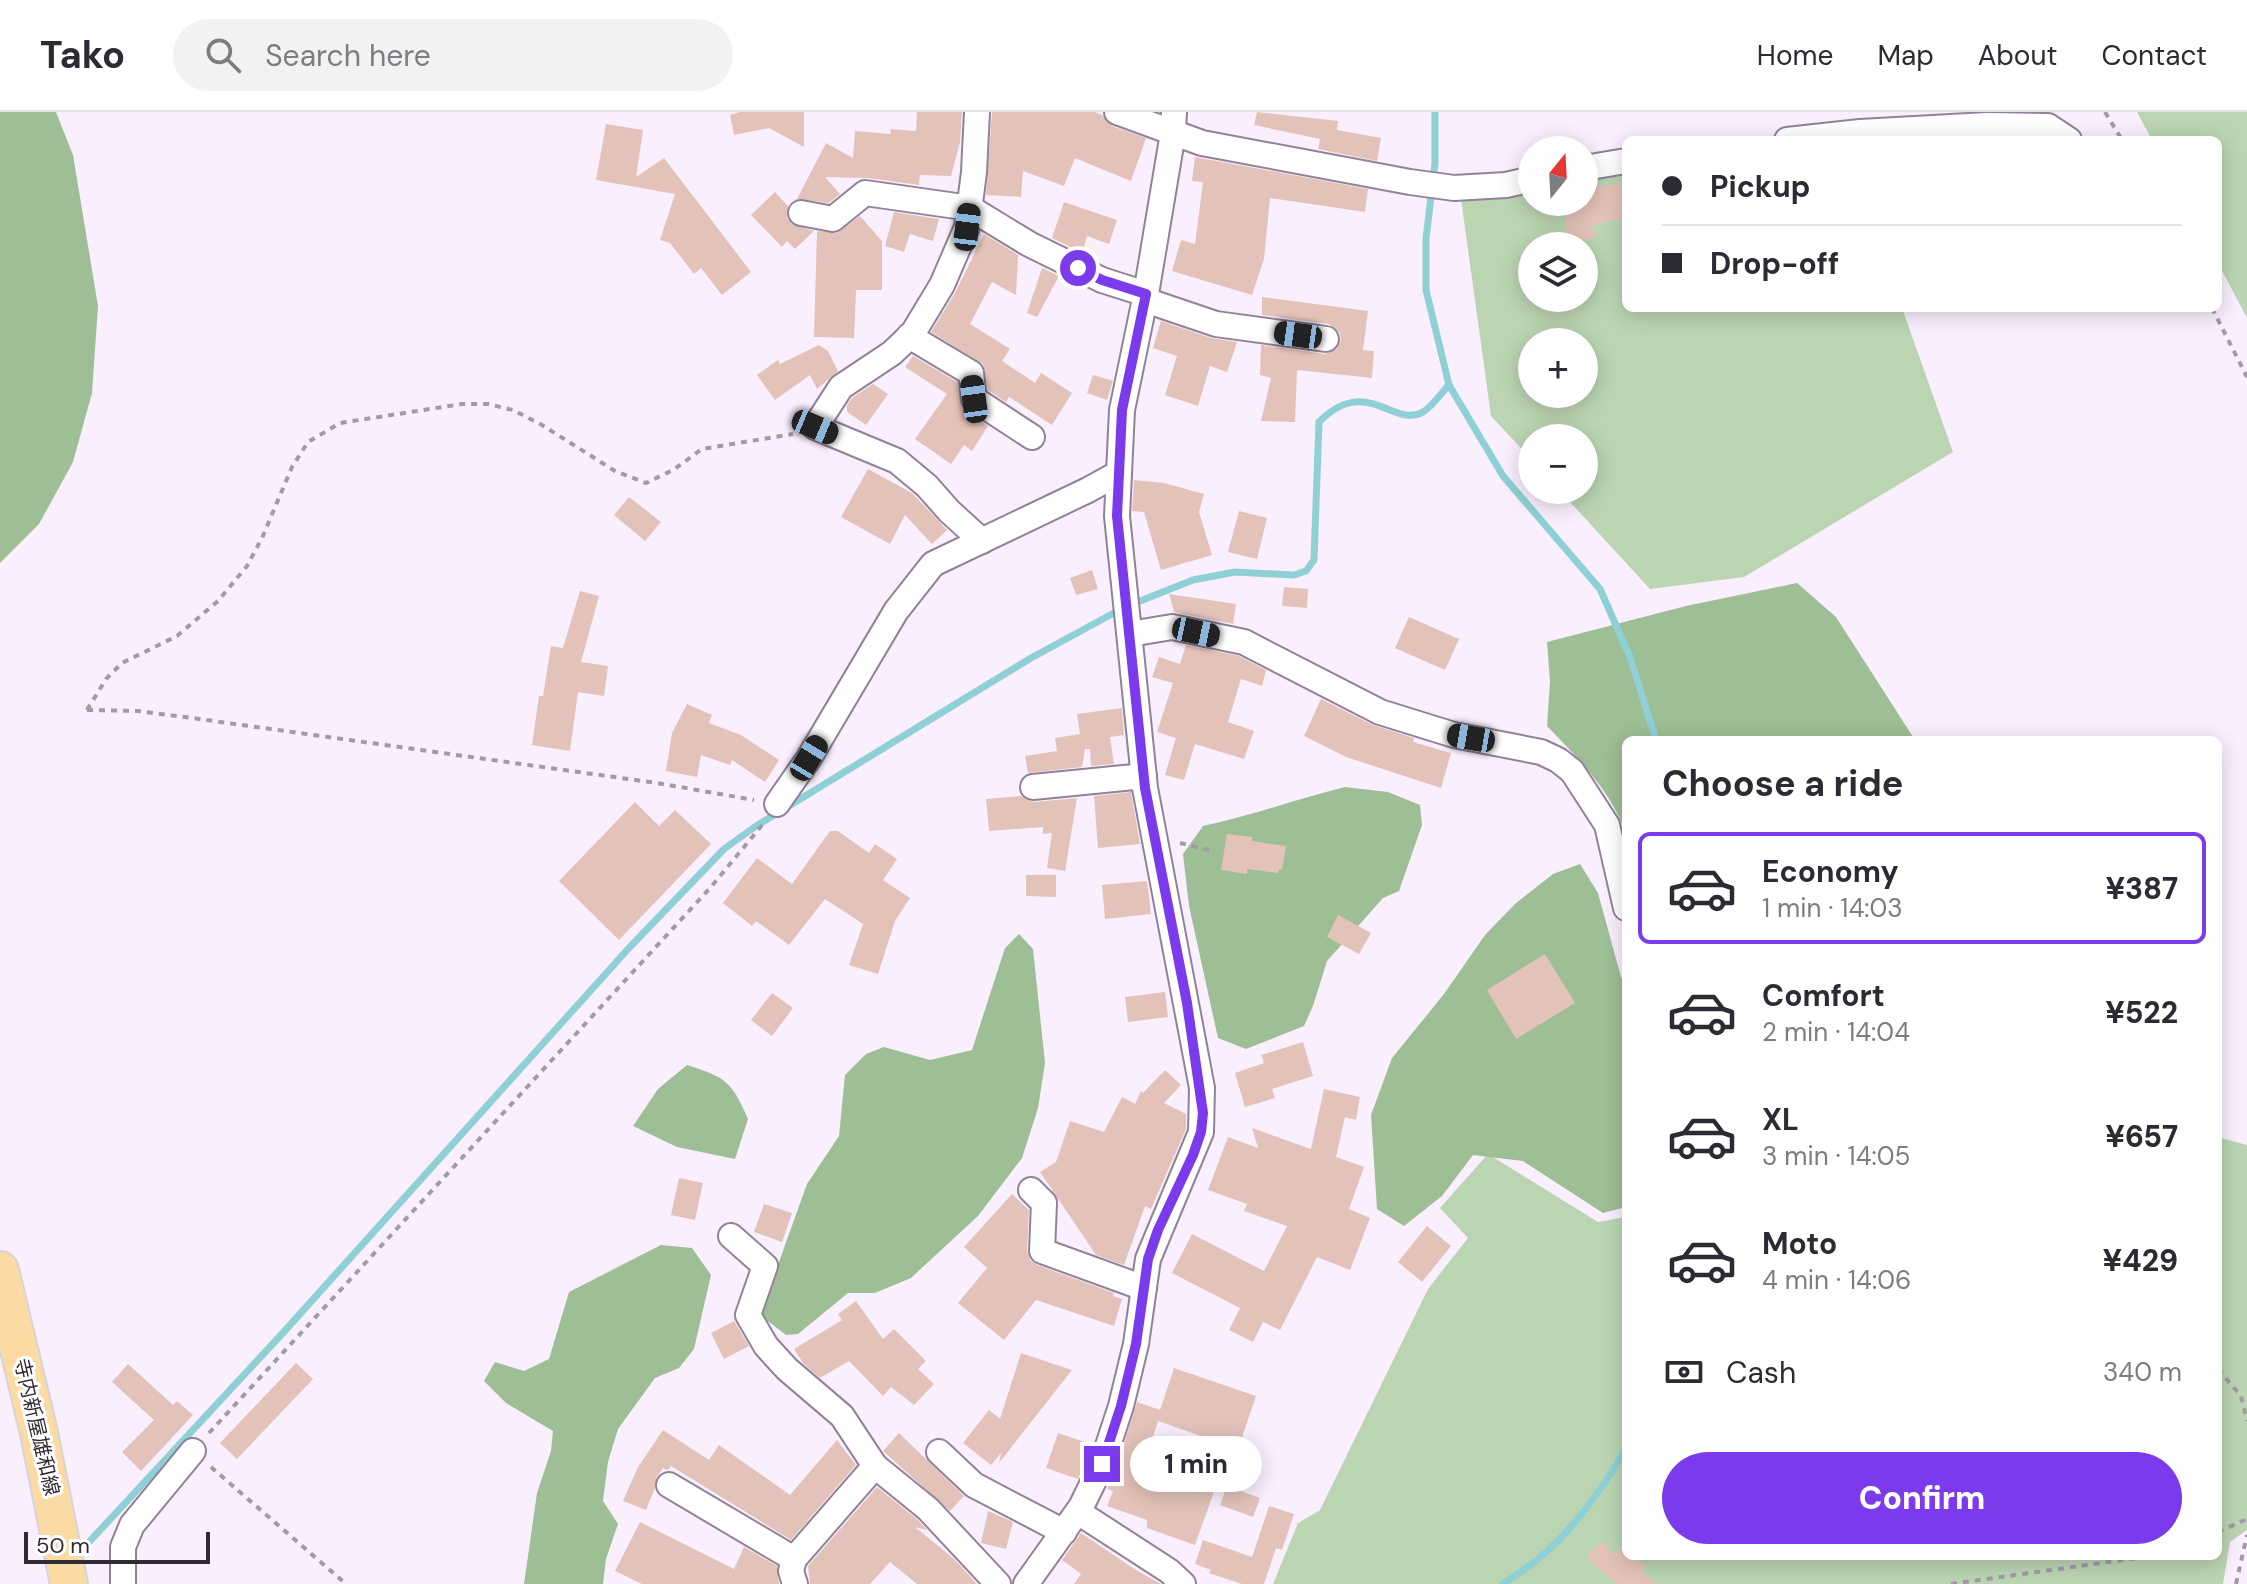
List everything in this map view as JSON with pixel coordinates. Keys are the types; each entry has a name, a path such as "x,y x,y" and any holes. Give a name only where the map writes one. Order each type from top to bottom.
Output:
{"main road":[{"name":"寺内新屋雄和線","path":"0,1270 39,1433 69,1584"}],"street":[{"path":"977,112 967,227 942,285 909,336 892,353 841,387 815,427 897,461 982,541"},
{"path":"1117,112 1174,123 1202,143 1416,183 1449,187 1518,182"},
{"path":"1026,1584 1078,1512 1102,1464 1121,1406 1136,1344 1148,1259 1193,1155 1201,1132 1203,1113 1187,1003 1144,776 1117,516 1122,410 1146,297 1174,123"},
{"path":"1824,136 1987,125 2048,126 2063,136"},
{"path":"1598,166 1622,162"},
{"path":"801,213 833,219 865,193 970,208 1029,244 1102,280 1216,324 1326,339"},
{"path":"909,336 971,373 974,399 1032,437"},
{"path":"777,804 809,758 896,611 933,564 1117,474"},
{"path":"1126,614 1244,642 1380,712 1454,735 1541,752 1558,760 1572,771 1607,825 1622,891"},
{"path":"1033,787 1144,776"},
{"path":"1031,1190 1044,1203 1042,1251 1144,1288"},
{"path":"731,1236 765,1266 748,1315 753,1327 787,1369 842,1416 875,1466 928,1509 998,1584"},
{"path":"123,1584 123,1547 132,1525 193,1451"},
{"path":"939,1452 974,1485 1064,1532"},
{"path":"795,1584 791,1571 794,1559 875,1466"},
{"path":"669,1485 794,1559"},
{"path":"1078,1512 1169,1571 1183,1584"}],"path":[{"path":"2105,112 2120,136"},
{"path":"2214,312 2247,377"},
{"path":"346,1584 193,1451 711,887 746,847 777,804 657,783 192,718 138,711 87,710 106,679 122,663 177,636 218,601 247,566 292,467 308,442 340,423 462,404 488,404 513,410 615,471 646,483 673,470 702,449 783,437 815,427"},
{"path":"2222,1374 2241,1396 2247,1421"},
{"path":"2222,1530 2247,1519"},
{"path":"2236,1584 2247,1535"},
{"path":"1951,1584 2122,1560"}],"green space":[{"path":"0,112 56,112 73,155 98,306 92,393 73,462 39,524 0,563"},
{"path":"2137,112 2247,112 2247,318 2222,271 2222,136 2150,136"},
{"path":"1622,171 1622,312 1903,312 1953,452 1744,577 1650,589 1572,504 1598,504 1598,424 1518,424 1518,445 1491,416 1461,199 1518,189 1518,216 1598,216 1598,175"},
{"path":"1797,583 1836,617 1912,736 1622,736 1622,824 1604,791 1547,726 1550,681 1547,642 1686,606"},
{"path":"1345,787 1388,792 1420,805 1422,825 1399,891 1383,898 1327,961 1304,1026 1246,1049 1218,1038 1189,906 1183,854 1203,826"},
{"path":"1580,864 1598,893 1622,979 1622,1208 1603,1213 1523,1161 1473,1155 1442,1196 1404,1226 1377,1209 1371,1115 1392,1058 1444,994 1485,935 1516,903 1553,874"},
{"path":"1019,934 1033,949 1045,1063 1038,1108 1022,1158 978,1216 911,1278 875,1293 848,1293 798,1334 786,1335 760,1315 807,1184 839,1136 845,1075 866,1054 884,1047 930,1060 972,1050 1005,948"},
{"path":"687,1065 726,1083 742,1106 748,1119 735,1159 677,1147 633,1126 658,1089"},
{"path":"2222,1138 2247,1145 2247,1530 2230,1542 2223,1584 1273,1584 1298,1523 1320,1510 1428,1289 1468,1238 1440,1208 1488,1154 1598,1222 1622,1218 1622,1560 2222,1560"},
{"path":"661,1245 692,1248 711,1275 694,1349 679,1368 655,1378 618,1429 608,1462 603,1501 618,1524 606,1559 603,1584 524,1584 537,1493 551,1451 553,1431 506,1403 484,1381 495,1362 524,1371 549,1359 569,1292"}],"building":[{"path":"740,112 804,112 804,147 769,128 734,135 730,115"},
{"path":"917,112 962,112 960,142 951,176 920,175 919,185 867,178 825,177 840,194 829,203 797,199 826,143 853,158 855,131 890,134 891,129 916,131"},
{"path":"992,112 1095,112 1112,126 1146,138 1131,181 1075,158 1064,186 1023,171 1021,197 986,195"},
{"path":"1257,112 1338,121 1337,130 1381,138 1377,161 1318,149 1320,139 1254,125"},
{"path":"606,124 643,130 636,177 664,158 751,272 722,295 701,268 694,274 670,243 660,240 675,194 596,180"},
{"path":"1195,157 1368,189 1365,212 1270,198 1264,259 1252,295 1172,271 1181,240 1195,244 1203,182 1192,181"},
{"path":"1622,183 1622,220 1593,224 1595,232 1567,232 1564,216 1598,216 1598,187"},
{"path":"775,192 788,206 787,217 791,224 814,231 795,249 787,241 782,247 751,215"},
{"path":"1064,202 1117,220 1109,244 1087,236 1082,253 1052,238"},
{"path":"894,212 939,219 933,241 910,234 904,252 885,246"},
{"path":"860,216 882,241 882,290 856,290 854,338 814,337 817,231 837,233"},
{"path":"984,234 1018,255 1016,295 992,282 970,324 1010,349 1002,361 1035,383 1041,373 1072,393 1052,425 1009,397 1006,402 988,390 983,364 931,332 955,293"},
{"path":"1042,268 1059,276 1037,317 1027,313"},
{"path":"1262,297 1368,311 1363,350 1374,351 1372,378 1297,370 1295,422 1261,421 1271,378 1260,375 1261,345 1325,354 1337,349 1341,340 1340,333 1329,324 1262,315"},
{"path":"1161,321 1211,338 1237,342 1227,372 1210,366 1198,406 1165,395 1177,356 1153,348"},
{"path":"819,345 828,351 838,371 817,389 810,375 775,400 757,375 778,360 780,364"},
{"path":"913,356 957,382 962,407 988,426 972,451 964,445 951,464 915,439 947,394 905,367"},
{"path":"1093,375 1113,381 1107,400 1087,393"},
{"path":"873,384 888,394 866,425 847,412 847,405"},
{"path":"868,469 912,493 947,530 932,544 905,515 890,544 841,517"},
{"path":"1134,480 1164,483 1204,494 1199,512 1212,555 1161,570 1144,512 1132,511"},
{"path":"629,497 661,522 645,541 614,515"},
{"path":"1239,511 1267,518 1257,559 1228,552"},
{"path":"1092,570 1098,589 1076,595 1070,578"},
{"path":"1284,587 1308,589 1307,608 1282,606"},
{"path":"580,591 599,596 581,662 608,666 604,696 578,692 570,751 532,745 551,646 563,648"},
{"path":"1169,594 1236,604 1233,624 1174,612"},
{"path":"1409,617 1459,639 1445,670 1395,648"},
{"path":"1186,645 1239,656 1266,670 1262,686 1241,679 1228,722 1254,731 1244,759 1195,744 1184,780 1165,775 1176,738 1157,732 1173,683 1152,677 1159,657 1180,664"},
{"path":"1321,699 1373,725 1414,738 1413,742 1451,753 1441,788 1346,757 1304,736"},
{"path":"687,704 712,715 709,723 741,735 779,760 765,782 732,760 730,765 701,755 697,777 666,771 672,733"},
{"path":"1122,708 1124,735 1110,737 1114,764 1091,766 1090,749 1085,749 1082,767 1028,773 1025,756 1057,751 1055,738 1080,734 1077,714"},
{"path":"1131,792 1140,844 1098,848 1094,796"},
{"path":"1021,796 1034,802 1077,798 1065,871 1047,868 1052,833 1043,834 1043,827 989,831 986,799"},
{"path":"635,802 659,826 675,810 711,844 619,940 559,881"},
{"path":"830,831 838,831 869,853 875,844 897,859 883,880 910,898 895,921 878,974 849,965 863,924 825,899 789,945 756,921 752,926 723,903 757,858 792,884"},
{"path":"1227,834 1286,846 1282,870 1279,869 1278,873 1247,869 1247,874 1221,870"},
{"path":"1026,875 1056,875 1056,897 1026,896"},
{"path":"1147,881 1151,914 1105,919 1102,885"},
{"path":"1338,915 1371,933 1359,954 1327,937"},
{"path":"1545,954 1575,1003 1516,1039 1487,990"},
{"path":"1165,992 1168,1017 1128,1022 1125,997"},
{"path":"772,993 793,1008 772,1036 751,1020"},
{"path":"1303,1042 1313,1076 1272,1089 1275,1098 1245,1107 1235,1073 1264,1063 1261,1055"},
{"path":"1165,1070 1181,1085 1164,1103 1186,1114 1186,1129 1151,1209 1145,1206 1124,1265 1096,1255 1040,1172 1056,1162 1070,1121 1104,1132 1122,1097 1135,1104 1141,1091 1143,1093"},
{"path":"1324,1089 1360,1097 1356,1120 1345,1117 1336,1157 1364,1167 1349,1209 1370,1218 1350,1270 1317,1257 1280,1330 1263,1322 1253,1342 1229,1330 1240,1308 1172,1273 1192,1234 1264,1271 1287,1226 1244,1211 1247,1204 1208,1190 1228,1137 1258,1148 1252,1128 1311,1149"},
{"path":"679,1178 703,1183 695,1220 671,1215"},
{"path":"1012,1194 1029,1210 1027,1250 1030,1260 1114,1293 1113,1296 1122,1299 1114,1326 1036,1300 1004,1340 958,1303 987,1268 964,1247"},
{"path":"764,1204 792,1213 782,1242 754,1232"},
{"path":"1427,1226 1451,1246 1422,1282 1398,1262"},
{"path":"856,1301 883,1339 894,1329 926,1361 918,1369 934,1384 914,1405 891,1387 883,1396 849,1361 820,1378 803,1363 794,1349 842,1320 838,1314"},
{"path":"734,1321 749,1346 724,1359 711,1333"},
{"path":"1021,1353 1072,1370 999,1463 1001,1453 991,1465 963,1443 989,1410 1000,1419"},
{"path":"296,1363 313,1379 237,1459 220,1443"},
{"path":"128,1364 173,1405 177,1401 193,1415 141,1471 122,1452 154,1420 112,1382"},
{"path":"1174,1368 1256,1396 1238,1449 1158,1421 1145,1461 1216,1486 1195,1545 1147,1528 1147,1520 1107,1506 1113,1491 1107,1489 1137,1402 1160,1410"},
{"path":"663,1430 709,1460 719,1445 790,1495 837,1440 856,1465 791,1540 671,1466 668,1470 663,1468 656,1478 646,1510 623,1501 638,1467"},
{"path":"899,1433 964,1496 950,1511 883,1451"},
{"path":"1058,1433 1093,1445 1078,1479 1046,1468"},
{"path":"1227,1486 1260,1498 1253,1517 1220,1505"},
{"path":"877,1487 918,1520 927,1530 915,1527 953,1558 977,1584 917,1584 890,1562 870,1584 810,1584 808,1566"},
{"path":"1269,1506 1294,1514 1282,1550 1276,1548 1264,1584 1242,1584 1209,1573 1211,1570 1195,1564 1203,1540 1252,1557"},
{"path":"988,1511 1013,1522 1006,1549 981,1543"},
{"path":"640,1522 734,1569 744,1547 777,1566 779,1584 642,1584 615,1571"},
{"path":"1081,1533 1161,1584 1074,1584 1081,1574 1062,1560"},
{"path":"1601,1542 1615,1554 1622,1547 1622,1560 1638,1560 1646,1567 1642,1571 1657,1584 1617,1584 1586,1557"}],"waterway":[{"path":"1435,112 1435,163 1426,239 1426,290 1449,385 1503,476 1600,589 1630,657 1655,736"},
{"path":"77,1555 281,1335 628,949 724,849 756,826 1031,658 1125,607 1193,580 1235,572 1294,575 1306,571 1314,560 1319,422 1336,408 1351,403 1365,402 1401,414 1423,412 1449,385"},
{"path":"1503,1584 1539,1558 1568,1531 1622,1455"}],"route":[{"path":"1078,268 1102,280 1146,294 1122,410 1117,516 1145,788 1187,1003 1202,1088 1203,1113 1201,1132 1193,1155 1148,1259 1136,1344 1121,1406 1102,1464"}]}
